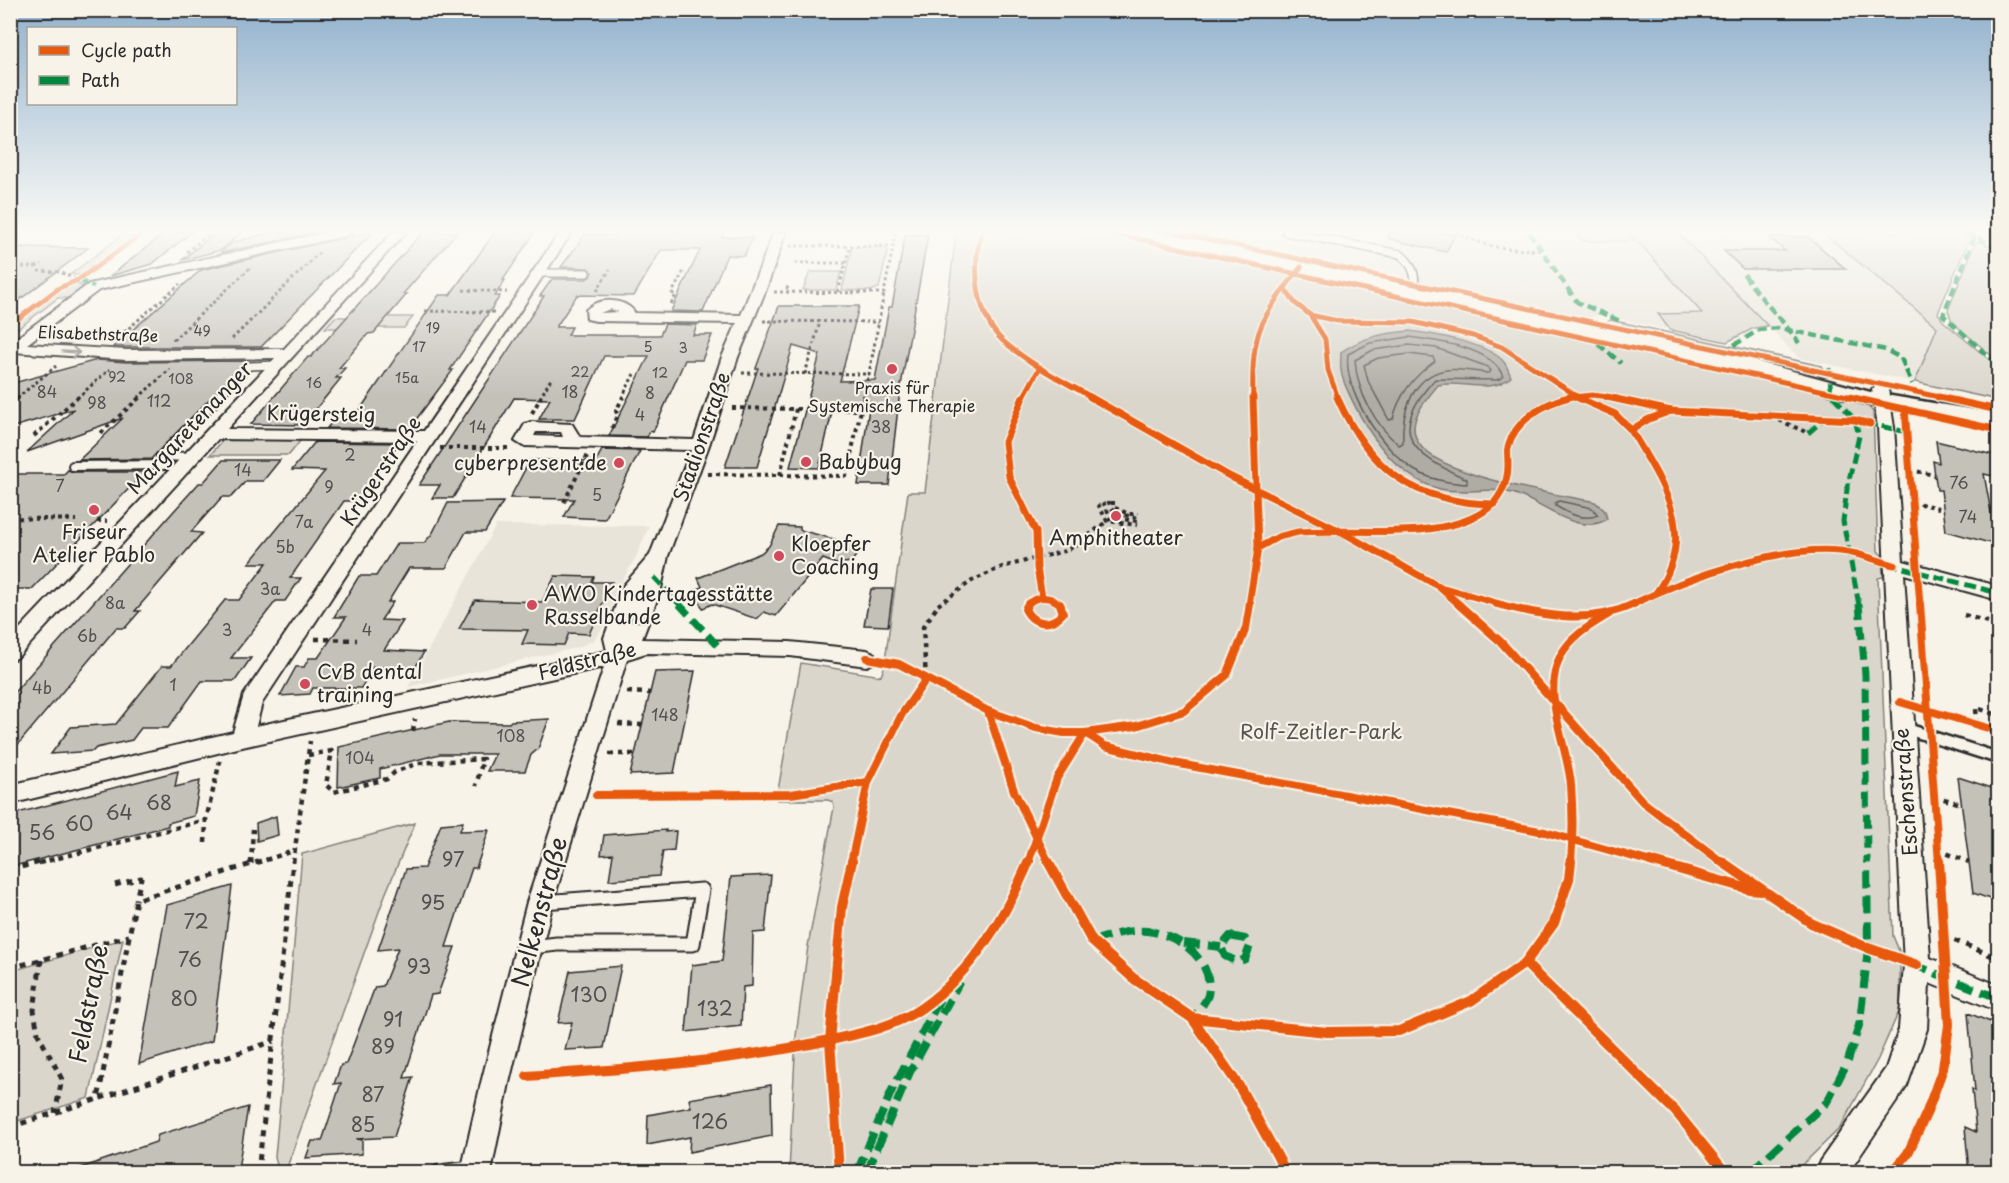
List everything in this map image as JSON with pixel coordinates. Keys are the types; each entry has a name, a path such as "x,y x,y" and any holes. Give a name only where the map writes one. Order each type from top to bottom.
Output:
{"main road":[{"path":"1392,287 1751,366 1782,376 1881,394 1958,416 1998,420"}],"street":[{"name":"Elisabethstraße","path":"94,287 13,348 99,354 216,354 283,359"},
{"name":"Margaretenanger","path":"10,653 349,287"},
{"name":"Krügerstraße","path":"233,741 252,701 529,287"},
{"name":"Stadionstraße","path":"618,656 633,638 651,589 659,556 701,445 730,357 760,287"},
{"path":"624,318 746,319"},
{"name":"Eschenstraße","path":"1831,1173 1897,1076 1913,1029 1917,965 1894,565 1881,394"},
{"name":"Krügersteig","path":"212,434 425,442"},
{"path":"527,434 574,441 701,445"},
{"path":"1894,565 1998,593"},
{"name":"Feldstraße","path":"10,795 233,741 618,656 645,646 790,649 867,658"},
{"name":"Nelkenstraße","path":"476,1170 540,902 618,656"},
{"path":"1917,965 1998,998"}],"lane":[{"path":"1414,292 1415,287"},
{"path":"191,457 162,456 249,366 283,359"},
{"path":"73,466 168,465"},
{"path":"1902,727 1998,758"},
{"path":"529,947 557,944 693,945 702,890 540,902"},
{"path":"439,1173 476,1170"}],"path":[{"path":"99,354 176,287"},
{"path":"157,354 229,287"},
{"path":"216,354 285,287"},
{"path":"664,318 675,295 672,293 675,287"},
{"path":"786,287 789,289 787,292"},
{"path":"838,292 839,287"},
{"path":"702,474 846,476 885,287"},
{"path":"463,290 526,292"},
{"path":"758,292 884,293"},
{"path":"425,311 512,313"},
{"path":"746,319 879,322"},
{"path":"805,374 820,322"},
{"path":"10,404 73,352"},
{"path":"101,433 186,354"},
{"path":"34,436 126,355"},
{"path":"564,502 618,416 616,411 634,374"},
{"path":"425,442 510,448 527,434 526,425 551,379"},
{"path":"780,475 796,409"},
{"path":"1772,417 1809,433"},
{"path":"1910,470 1935,475"},
{"path":"1106,502 1110,508 1114,516 1106,502"},
{"path":"1912,502 1943,509"},
{"path":"926,679 923,627 940,603 972,581 1002,567 1065,551 1088,537 1114,516 1137,519 1114,516"},
{"path":"10,518 76,520"},
{"path":"1964,615 1998,625"},
{"path":"331,639 357,640"},
{"path":"631,692 650,693"},
{"path":"1977,724 1976,708 1998,715"},
{"path":"413,731 415,716"},
{"path":"258,1173 294,851 312,723"},
{"path":"618,724 642,725"},
{"path":"206,843 206,820 233,741"},
{"path":"308,755 332,751 326,785 334,792 387,778 392,772 432,760 483,759 476,786"},
{"path":"609,754 635,754"},
{"path":"1934,796 1961,804"},
{"path":"10,870 206,820"},
{"path":"251,864 253,829"},
{"path":"1938,850 1969,861"},
{"path":"136,900 294,851"},
{"path":"11,969 129,936"},
{"path":"1943,936 1998,957"},
{"path":"41,960 33,995 34,1026 46,1053 62,1079 55,1113"},
{"path":"10,1127 274,1041"}],"shaded area":[{"path":"1437,287 1679,287 1703,314 1659,314 1670,330 1602,315 1584,319"},
{"path":"1730,287 1889,287 1937,327 1915,382 1799,358"},
{"name":"AWO Kindertagesstätte Rasselbande","path":"496,525 649,526 602,629 594,640 579,647 408,687"}],"green space":[{"path":"82,287 71,298 58,298 11,334 11,327 61,289"},
{"path":"804,287 837,287 836,290 803,290"},
{"path":"843,287 879,287 870,291 842,290"},
{"name":"Rolf-Zeitler-Park","path":"949,287 1350,287 1864,401 1873,412 1878,551 1882,555 1883,577 1878,578 1893,936 1900,953 1900,1009 1878,1059 1840,1128 1795,1172 789,1172 796,1036 808,946 834,807 833,802 828,800 777,800 801,663 881,676 884,668 908,492 925,492"},
{"path":"1679,287 1730,287 1768,326 1754,328 1727,342 1670,330 1658,314 1702,313"},
{"path":"1889,287 1949,287 1938,313 1943,321 1998,367 1998,400 1915,382 1937,327"},
{"path":"1957,287 1998,287 1998,361 1952,322 1948,310"},
{"path":"335,317 413,317 404,328 325,328"},
{"path":"1611,320 1822,366 1825,370 1604,323"},
{"path":"224,439 301,440 289,455 210,455"},
{"path":"415,823 385,895 286,1170 277,1165 275,1157 302,854"},
{"path":"123,939 89,1098 11,1123 10,987 15,970"}],"water":[{"path":"1410,331 1459,340 1485,349 1503,361 1511,377 1503,382 1485,386 1438,385 1420,409 1415,423 1416,438 1426,451 1444,463 1469,473 1526,488 1595,502 1605,511 1607,519 1596,524 1573,522 1528,499 1508,492 1440,489 1425,484 1398,466 1367,428 1345,386 1341,352 1374,337"}],"building":[{"path":"10,287 36,287 10,307"},
{"path":"181,287 319,287 261,347 113,347"},
{"path":"374,287 409,287 403,294 407,294 374,333 368,334 339,368 345,368 336,378 341,378 303,425 251,424 308,357 311,357"},
{"path":"456,287 500,287 495,296 500,296 450,370 453,370 409,429 327,428 339,414 357,414 439,295 450,295"},
{"path":"546,287 639,287 634,296 577,295 556,327 572,327 568,335 660,335 665,324 697,325 693,335 712,335 702,360 685,360 653,432 650,431 647,437 609,436 649,356 604,356 575,419 539,419 550,399 514,398 453,498 432,498 440,485 419,485 544,296 540,296"},
{"path":"682,287 713,287 703,312 671,311"},
{"path":"896,287 919,287 900,391 889,485 858,485 870,401 834,403 819,468 790,467 820,354 793,346 757,467 725,467 758,368 756,368 779,306 859,306 840,381 875,380 889,307 892,307"},
{"path":"97,360 126,362 247,361 151,459 79,460 123,418 27,452 74,409 10,428 10,384"},
{"path":"1936,441 1998,456 1998,477 1984,474 1997,545 1946,531 1941,490 1937,490 1933,461 1939,463"},
{"path":"315,442 399,443 357,501 344,501 290,578 301,578 285,601 276,601 231,658 251,658 235,681 202,681 168,728 141,728 132,740 96,748 93,751 51,754 71,727 116,724 162,666 171,666 225,600 239,600 267,563 249,563 325,471 292,470"},
{"path":"602,450 640,451 605,519 564,517 574,499 510,498 530,460 596,461"},
{"path":"223,460 280,460 263,481 246,481 231,497 222,497 191,532 202,533 135,611 140,611 125,628 116,628 10,754 10,697 199,483 203,483"},
{"path":"68,470 73,472 145,472 32,589 10,589 10,474 64,474"},
{"path":"503,502 485,532 466,532 446,568 409,568 388,602 393,602 381,620 403,621 384,650 424,652 415,668 373,667 361,688 313,688 310,694 280,696 296,667 304,667 309,658 318,658 346,617 334,617 359,576 376,576 397,543 424,543 432,534 448,503"},
{"path":"779,526 800,527 800,530 863,547 851,562 836,564 823,559 776,616 764,612 757,619 712,604 703,608 692,592 702,587 698,578 761,553 769,546"},
{"path":"555,576 594,577 592,582 612,582 589,634 569,633 564,645 522,644 528,630 459,629 475,600 542,602"},
{"path":"871,589 893,589 888,626 864,625"},
{"path":"695,671 674,773 630,775 655,672"},
{"path":"549,719 538,749 531,755 525,771 487,771 495,754 440,754 380,769 380,778 338,787 339,747 449,722 509,723"},
{"path":"178,771 175,787 200,781 194,816 168,823 168,826 10,867 10,815"},
{"path":"1958,777 1998,790 1998,902 1973,893"},
{"path":"276,816 278,835 257,841 256,823"},
{"path":"463,822 460,831 489,830 476,868 472,868 446,947 455,947 438,994 431,995 404,1078 413,1077 394,1137 356,1139 362,1140 362,1154 306,1158 312,1141 322,1141 341,1083 334,1084 341,1065 346,1064 375,987 383,986 398,948 378,950 406,869 424,868 441,824"},
{"path":"666,830 665,832 676,831 674,850 663,851 659,876 609,880 613,854 601,855 604,835"},
{"path":"771,875 765,932 753,933 752,986 743,987 741,1026 686,1032 692,965 722,961 731,877"},
{"path":"232,886 212,1041 139,1064 167,905"},
{"path":"621,966 604,1048 565,1050 572,1022 558,1023 570,971"},
{"path":"1968,1013 1998,1025 1998,1173 1969,1173 1965,1127 1976,1132"},
{"path":"771,1085 772,1136 689,1152 690,1137 647,1145 648,1115 691,1107 689,1099"},
{"path":"248,1107 238,1169 225,1173 76,1173 75,1170 156,1142 158,1135"}],"marked path":[{"path":"1567,287 1577,302 1620,321"},
{"path":"1752,287 1786,324 1799,343"},
{"path":"1954,287 1943,315 1998,365"},
{"path":"1734,345 1759,330 1778,328 1886,350 1901,358 1912,384"},
{"path":"1598,344 1621,363"},
{"path":"1750,1172 1827,1102 1848,1061 1860,1022 1868,948 1865,675 1860,608 1843,521 1847,489 1859,436 1855,420 1831,392 1829,368"},
{"path":"1808,433 1824,419"},
{"path":"1866,423 1907,432"},
{"path":"1888,564 1998,593"},
{"path":"654,577 719,647"},
{"path":"610,618 652,619"},
{"path":"1092,941 1128,931 1149,931 1183,943 1206,967 1208,996 1192,1018 1194,1022"},
{"path":"1183,943 1221,947 1225,956 1238,962 1245,959 1250,946 1245,939 1230,936 1221,947"},
{"path":"1912,964 1998,998"},
{"path":"867,1172 910,1072 960,981"},
{"path":"857,1172 892,1090 941,997"}],"cycle path":[{"path":"10,325 61,287"},
{"path":"978,287 989,322 1002,340 1040,367 1231,477 1340,531 1438,586 1501,642 1643,802 1696,844 1811,923 1868,948 1917,965"},
{"path":"867,658 899,664 988,711 1036,728 1064,733 1085,733 1136,726 1184,711 1227,675 1246,628 1258,548 1252,359 1261,322 1285,287"},
{"path":"1355,287 1998,430"},
{"path":"1430,287 1998,410"},
{"path":"1284,288 1295,303 1310,315 1338,321 1413,322 1473,336 1502,347 1572,395 1615,414 1631,430 1649,419 1671,411 1855,420 1870,424"},
{"path":"1310,315 1325,339 1327,366 1342,408 1352,426 1378,460 1393,474 1423,493 1459,502 1495,504"},
{"path":"1040,367 1020,403 1005,442 1009,477 1036,532 1037,568 1042,597"},
{"path":"1258,548 1278,537 1298,532 1428,528 1476,516 1490,507 1500,496 1506,482 1508,447 1512,438 1537,409 1554,400 1592,395 1632,401 1671,411"},
{"path":"1893,1172 1908,1153 1927,1112 1943,1068 1949,1025 1905,409"},
{"path":"1631,430 1668,499 1677,536 1675,555 1669,574 1656,593"},
{"path":"1444,588 1526,610 1571,617 1591,617 1615,612 1659,592 1722,570 1787,555 1840,551 1894,565"},
{"path":"1042,597 1053,599 1061,604 1063,613 1057,620 1040,623 1029,617 1026,606 1032,600 1042,597"},
{"path":"988,711 1014,791 1037,841 1092,941 1133,978 1192,1018 1327,1032 1399,1031 1471,1001 1525,963 1554,923 1569,879 1573,839 1571,783 1557,723 1554,679 1560,656 1568,645 1578,634 1609,614"},
{"path":"839,1172 830,1041 842,907 868,782 902,714 926,679"},
{"path":"1900,702 1998,731"},
{"path":"527,1076 676,1065 789,1049 877,1030 922,1008 957,979 993,933 1020,882 1037,841 1057,778 1085,733 1105,746 1174,763 1545,832 1749,889 1760,890"},
{"path":"596,795 791,794 868,782"},
{"path":"1525,963 1676,1112 1725,1172"},
{"path":"1192,1018 1239,1086 1286,1172"}],"place":[{"name":"Praxis für Systemische Therapie","path":"892,369"},
{"name":"Babybug","path":"806,462"},
{"name":"cyberpresent.de","path":"619,463"},
{"name":"Friseur Atelier Pablo","path":"94,510"},
{"name":"Amphitheater","path":"1116,516"},
{"name":"Kloepfer Coaching","path":"779,556"},
{"name":"AWO Kindertagesstätte Rasselbande","path":"532,605"},
{"name":"CvB dental training","path":"305,684"}]}
